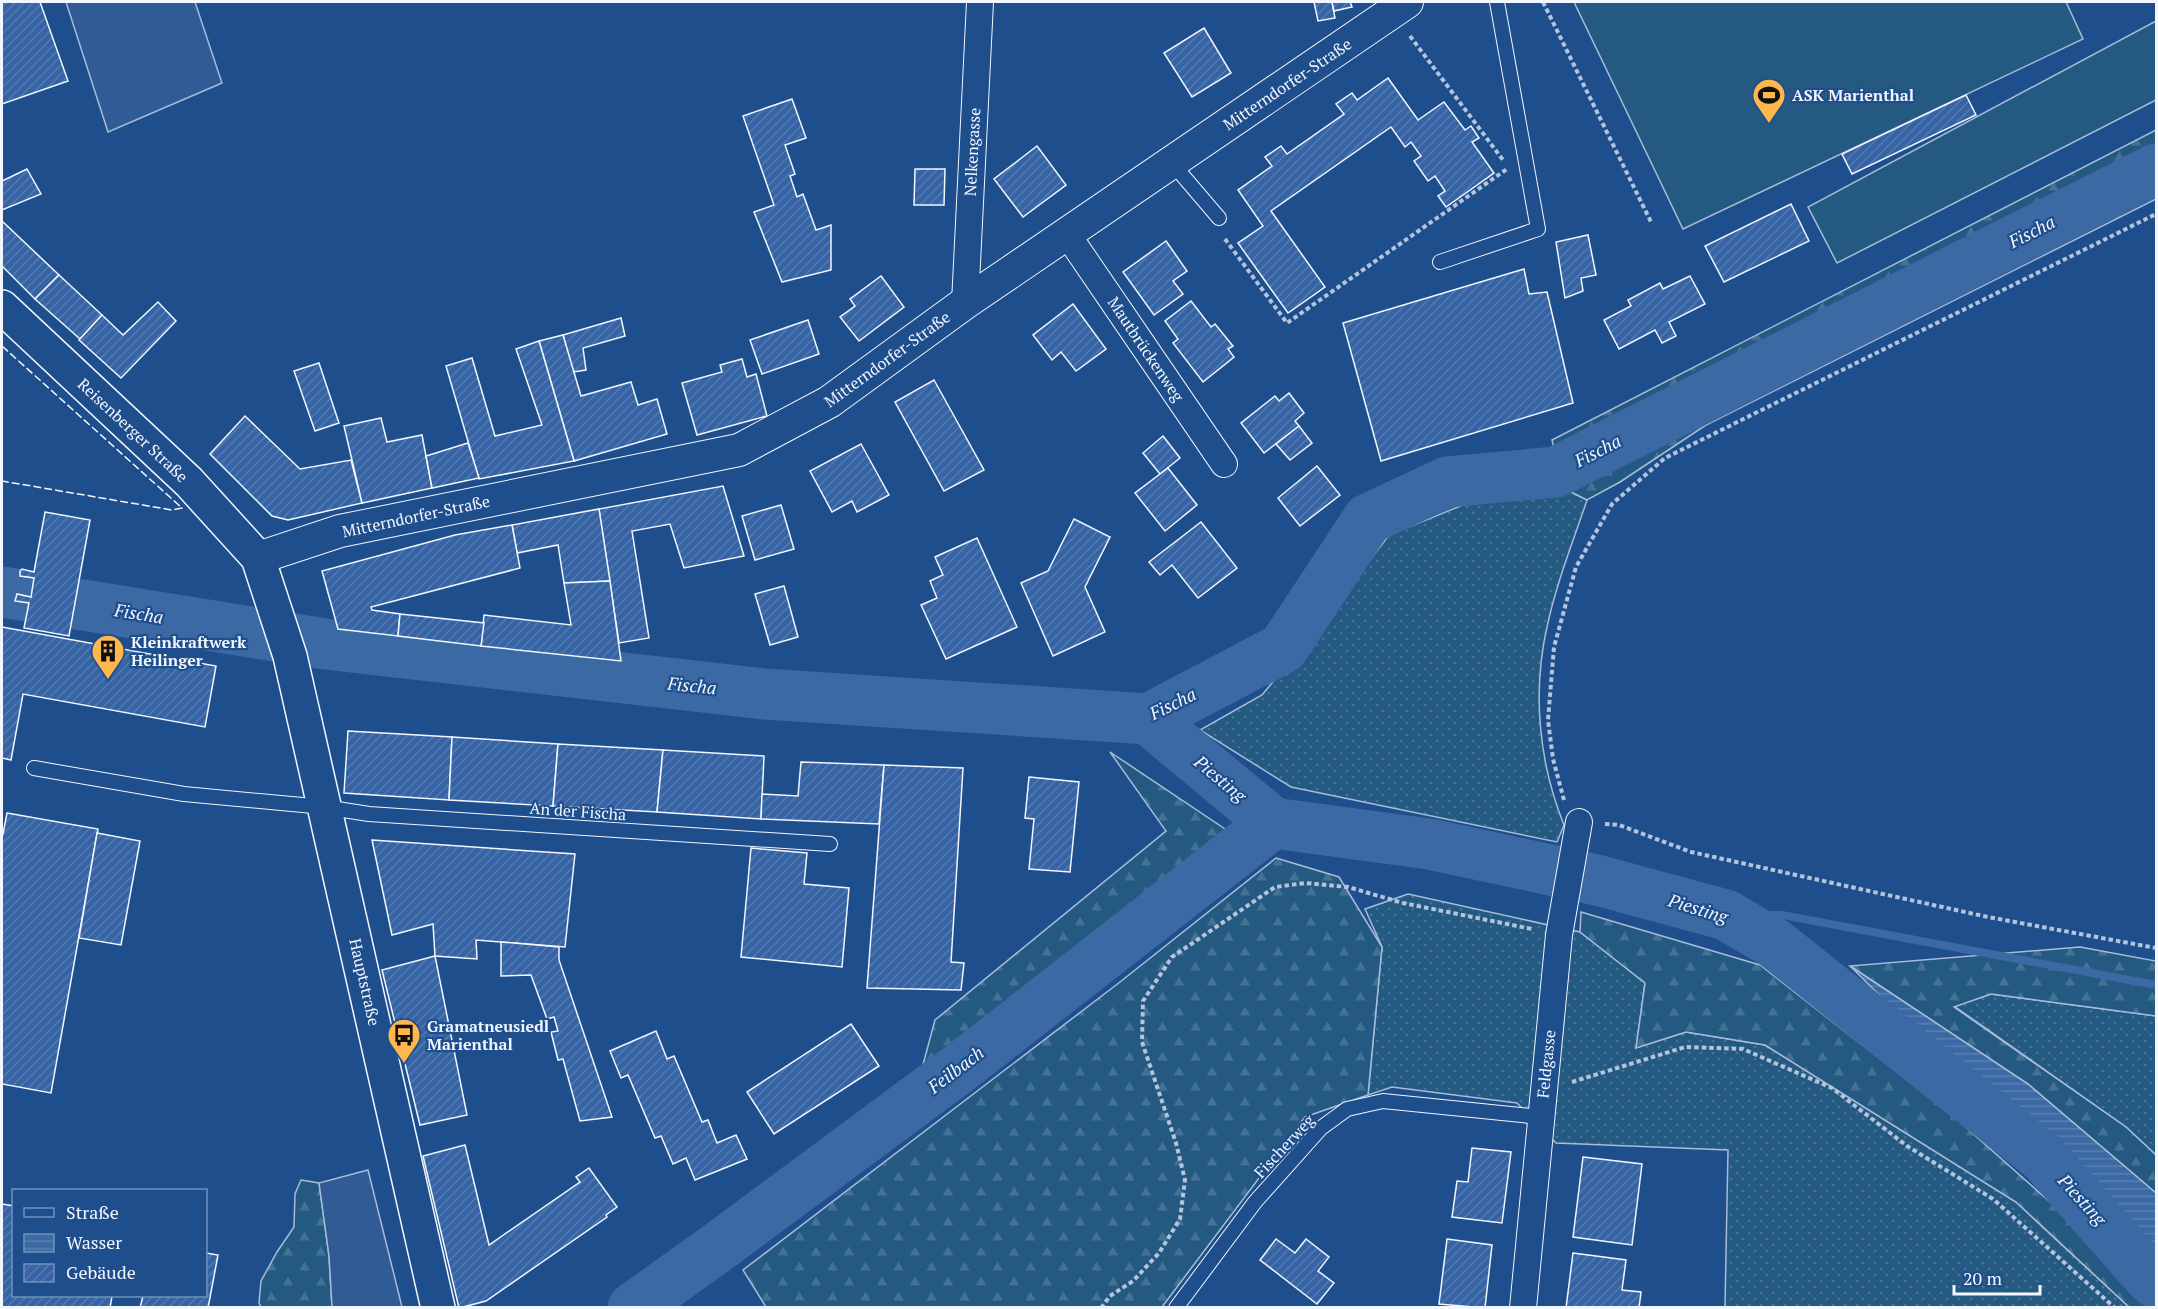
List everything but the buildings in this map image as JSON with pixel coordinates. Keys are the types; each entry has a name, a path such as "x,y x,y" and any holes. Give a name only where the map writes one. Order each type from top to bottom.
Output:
{"main road":[{"name":"Reisenberger Straße","path":"2,307 189,482 258,558"},
{"name":"Hauptstraße","path":"258,558 290,657 438,1308"}],"street":[{"name":"Nelkengasse","path":"965,303 980,2"},
{"name":"Mitterndorfer-Straße","path":"258,558 350,529 739,450 829,402 965,303 1399,7"},
{"name":"Mautbrückenweg","path":"1068,234 1224,464"},
{"name":"Feldgasse","path":"1522,1308 1561,924 1579,822"}],"lane":[{"path":"1440,262 1538,228 1497,2"},
{"path":"1172,163 1220,218"},
{"name":"An der Fischa","path":"34,768 183,794 324,807 369,814 830,844"},
{"name":"Fischerweg","path":"1176,1308 1255,1202 1321,1128 1347,1109 1383,1101 1540,1117"}],"path":[{"path":"1543,2 1651,222"},
{"path":"1220,218 1216,226 1287,323 1509,168 1441,75 1399,7"},
{"path":"2157,214 1665,458 1612,504 1576,567 1554,647 1548,720 1553,759 1563,799 1579,822 1619,825 1691,852 1988,917 2157,948"},
{"path":"1101,1308 1110,1296 1133,1281 1159,1253 1180,1219 1185,1180 1176,1143 1142,1042 1143,1000 1172,957 1275,887 1305,883 1348,887 1403,903 1561,924"},
{"path":"1543,1091 1685,1047 1743,1049 1832,1088 1906,1146 1993,1199 2115,1308"}],"green space":[{"name":"ASK Marienthal","path":"1574,2 2066,2 2083,39 1683,229"},
{"path":"2156,21 2156,100 1837,263 1808,207"},
{"path":"2156,130 2156,199 1706,425 1620,482 1587,500 1563,488 1552,440"},
{"path":"1563,488 1587,500 1560,579 1542,652 1540,728 1549,777 1564,825 1557,842 1291,787 1200,730 1262,695 1326,618 1389,535 1485,496"},
{"path":"1110,752 1237,837 917,1087 935,1020 1166,831"},
{"path":"1276,858 1339,877 1382,947 1368,1095 1305,1117 1162,1307 766,1307 743,1270 1120,982"},
{"path":"1408,894 1580,932 1645,983 1636,1048 1686,1032 1765,1045 2016,1202 2129,1307 1725,1307 1728,1150 1556,1143 1517,1103 1392,1087 1368,1095 1382,947 1365,909"},
{"path":"1581,912 1760,965 1952,1115 2103,1249 2156,1261 2156,1307 2129,1307 2016,1202 1765,1045 1686,1032 1636,1048 1645,983 1580,932"},
{"path":"2080,947 2156,961 2156,1016 1991,994 1954,1007 2126,1127 2156,1155 2156,1193 2028,1084 1850,966"},
{"path":"1991,994 2156,1016 2156,1155 2126,1127 1954,1006"},
{"path":"301,1180 319,1183 329,1256 332,1307 261,1307 259,1303 261,1281 294,1227 295,1194"}],"shaded area":[{"path":"66,2 195,2 222,83 108,132"},
{"path":"368,1170 402,1307 332,1307 329,1256 319,1183"}],"water":[{"path":"1850,966 2028,1084 2156,1193 2156,1250 2044,1158"}],"waterway":[{"name":"Fischa","path":"2,592 325,644 764,694 1148,719 1283,648 1368,519 1447,482 1556,472 2156,169"},
{"name":"Piesting","path":"1148,719 1273,823 1429,844 1597,880 1726,915 1774,943 2044,1158 2156,1283"},
{"name":"Feilbach","path":"633,1308 957,1070 1273,823"},
{"path":"1726,915 1782,915 2156,985"}],"fence":[{"path":"2,346 182,508 172,510 2,481"}],"place":[{"name":"ASK Marienthal","path":"1769,124"},
{"name":"Kleinkraftwerk Heilinger","path":"108,680"},
{"name":"Gramatneusiedl Marienthal","path":"404,1064"}]}
